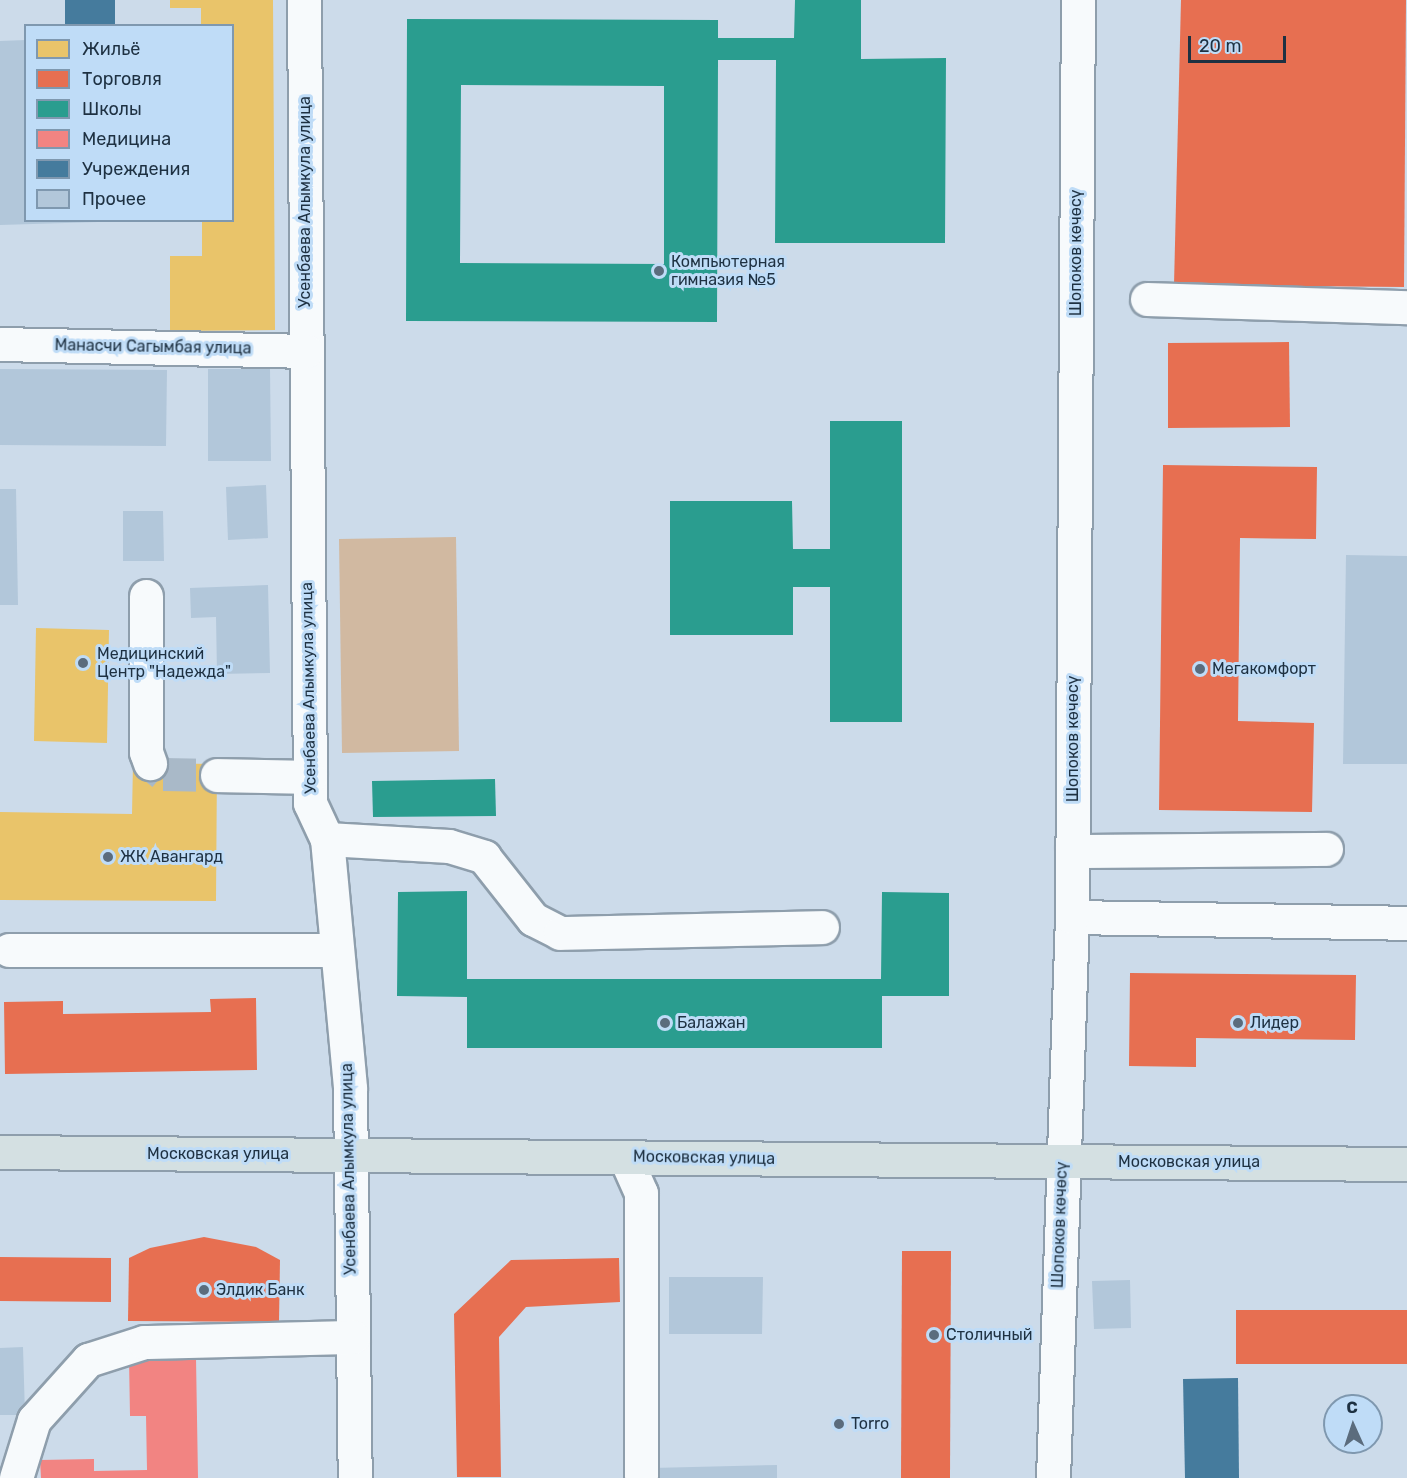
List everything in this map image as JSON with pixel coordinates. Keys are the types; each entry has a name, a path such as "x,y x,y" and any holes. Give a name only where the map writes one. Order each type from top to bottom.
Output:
{"main road":[{"name":"Московская улица","path":"0,1152 1407,1164"}],"street":[{"name":"Усенбаева Алымкула улица","path":"304,0 310,803 327,839 337,950 350,1155 355,1478"},
{"name":"Шопоков көчөсү","path":"1053,1478 1072,917 1078,0"},
{"path":"1148,299 1407,307"},
{"name":"Манасчи Сагымбая улица","path":"0,344 306,351"},
{"path":"146,596 146,753 150,763"},
{"path":"217,775 310,777"},
{"path":"327,839 449,846 484,857 533,919 560,933 822,927"},
{"path":"1072,850 1326,849"},
{"path":"1072,917 1407,923"},
{"path":"9,950 337,950"},
{"path":"625,1157 641,1193 643,1221 641,1476"},
{"path":"16,1478 33,1420 88,1360 144,1342 353,1337"}],"shaded area":[{"path":"456,537 459,751 342,753 339,539"}],"building: Жильё":[{"path":"170,0 273,0 275,330 170,331 170,256 202,256 202,222 234,222 234,24 201,24 201,8 170,8"},
{"path":"36,628 109,630 107,743 34,741"},
{"name":"ЖК Авангард","path":"133,763 217,764 216,901 0,900 0,812 132,814"}],"building: Торговля":[{"path":"1181,0 1406,0 1404,287 1174,285"},
{"path":"1289,342 1290,427 1168,428 1168,343"},
{"name":"Мегакомфорт","path":"1163,465 1317,467 1316,539 1240,538 1238,721 1314,723 1312,812 1159,810"},
{"path":"1130,973 1356,975 1355,1040 1196,1038 1196,1067 1129,1066"},
{"path":"256,998 257,1070 5,1074 4,1002 63,1001 63,1014 211,1012 210,999"},
{"name":"Элдик Банк","path":"204,1237 256,1247 280,1260 279,1322 128,1321 129,1258 150,1248"},
{"path":"902,1251 951,1251 950,1478 901,1478"},
{"path":"0,1257 111,1258 111,1302 0,1301"},
{"path":"619,1258 620,1302 526,1307 499,1337 501,1477 457,1477 454,1314 511,1260"},
{"path":"1236,1310 1407,1310 1407,1364 1236,1364"}],"building: Школы":[{"path":"795,0 861,0 861,59 946,58 945,243 775,243 776,60 718,60 717,322 406,321 407,19 718,20 718,38 794,38","holes":["461,85 664,86 664,264 460,263"]},
{"path":"830,421 902,421 902,722 830,722 830,587 793,587 793,635 670,635 670,501 792,501 793,549 830,549"},
{"path":"495,779 496,816 373,817 372,781"},
{"path":"467,891 467,979 881,979 882,892 949,893 949,996 882,996 882,1048 467,1048 467,997 397,996 398,892"}],"building: Медицина":[{"path":"196,1358 198,1478 41,1478 40,1460 94,1459 94,1471 147,1470 146,1416 130,1416 129,1359"}],"building: Учреждения":[{"path":"65,0 115,0 115,24 65,24"},
{"path":"1238,1378 1239,1478 1185,1478 1183,1379"}],"building: Прочее":[{"path":"24,40 24,222 98,222 0,225 0,41"},
{"path":"0,369 167,370 166,446 0,445"},
{"path":"208,369 270,369 271,461 208,461"},
{"path":"266,485 268,538 228,540 226,487"},
{"path":"0,489 16,489 18,605 0,605"},
{"path":"123,511 163,511 164,561 123,561"},
{"path":"1346,555 1407,556 1407,764 1343,764"},
{"path":"268,585 270,673 217,674 216,617 191,618 190,588"},
{"path":"669,1277 763,1277 762,1334 669,1334"},
{"path":"1130,1280 1131,1328 1094,1329 1092,1281"},
{"path":"23,1347 25,1415 0,1415 0,1348"},
{"path":"777,1465 777,1478 652,1478 652,1468"}],"tunnel":[{"path":"150,763 163,774 217,775"}],"place":[{"name":"Компьютерная гимназия №5","path":"659,271"},
{"name":"Медицинский Центр \"Надежда\"","path":"83,663"},
{"name":"Мегакомфорт","path":"1200,669"},
{"name":"ЖК Авангард","path":"108,857"},
{"name":"Балажан","path":"665,1023"},
{"name":"Лидер","path":"1238,1023"},
{"name":"Элдик Банк","path":"204,1290"},
{"name":"Столичный","path":"934,1335"},
{"name":"Torro","path":"839,1424"}]}
